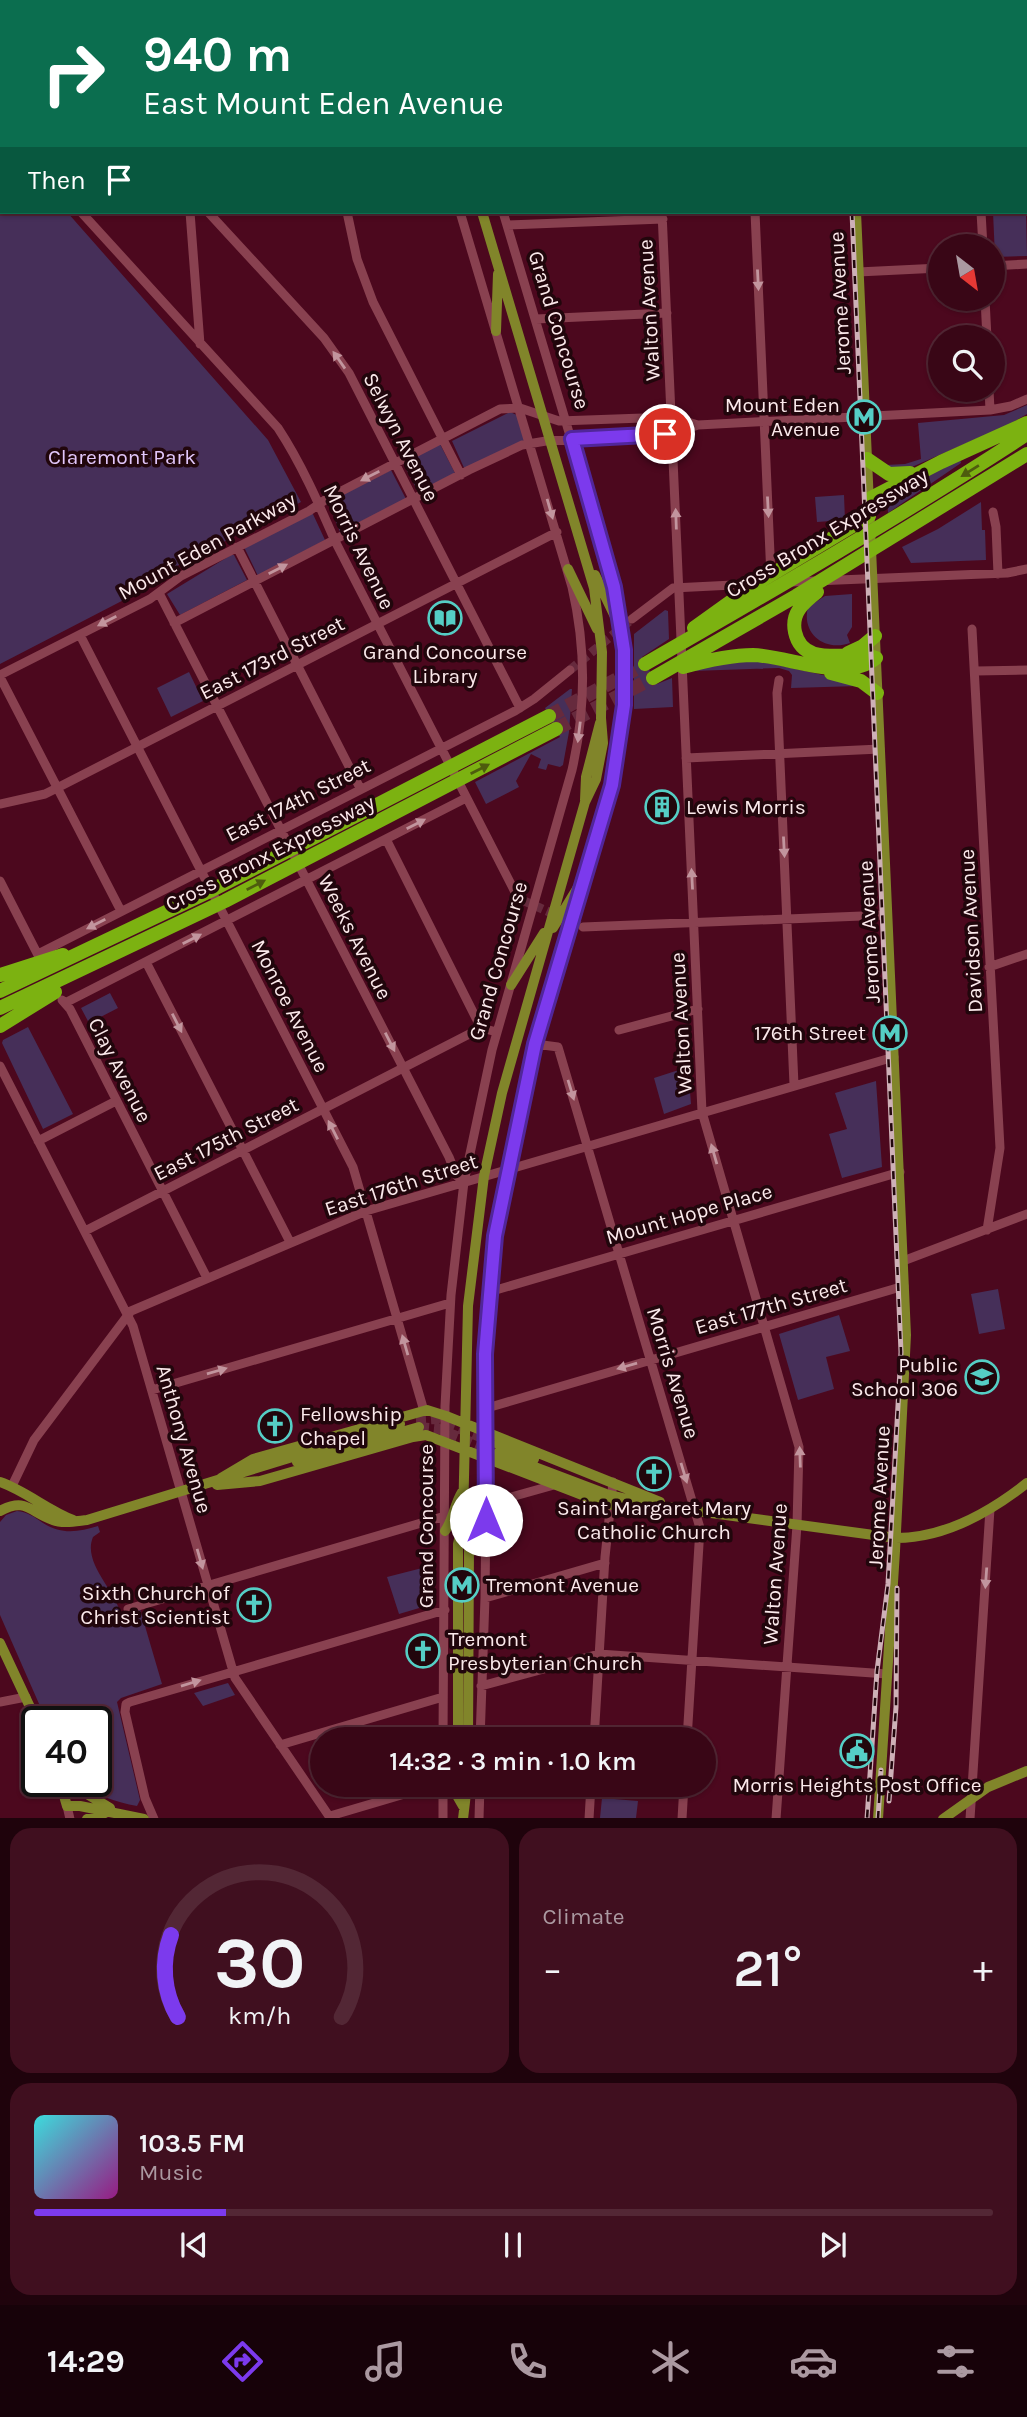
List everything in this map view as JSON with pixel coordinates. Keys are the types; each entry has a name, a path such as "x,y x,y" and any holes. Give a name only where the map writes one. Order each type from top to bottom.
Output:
{"highway":[{"path":"869,499 941,462 1027,423"},
{"name":"Cross Bronx Expressway","path":"645,664 681,637 913,506 1027,434"},
{"name":"Cross Bronx Expressway","path":"800,662 765,656 738,656 694,664 653,678 868,560 1027,454"},
{"path":"867,459 886,472 901,475 941,462"},
{"path":"681,637 742,593 870,519"},
{"path":"868,560 806,601 796,614 794,629 800,645 812,653 876,658"},
{"path":"830,656 856,650 875,636"},
{"path":"800,662 845,668 865,664 876,658"},
{"path":"800,662 861,681 877,693"},
{"name":"Cross Bronx Expressway","path":"0,991 210,891 549,716"},
{"name":"Cross Bronx Expressway","path":"0,1008 242,892 556,729"},
{"path":"0,975 58,956 85,952"},
{"path":"0,1026 113,956"}],"main road":[{"name":"Jerome Avenue","path":"856,214 870,519 868,560 872,578 875,636 904,1286 905,1382 878,1818"},
{"name":"Grand Concourse","path":"457,1727 458,1544 463,1520 468,1306 484,1177 502,1093 585,802 594,786 603,743 601,638 597,602 485,215"},
{"path":"496,331 499,268"},
{"path":"584,553 621,629"},
{"path":"568,569 601,638"},
{"path":"544,943 586,874"},
{"path":"511,985 551,922"},
{"path":"219,1481 253,1459 424,1410 485,1432 613,1494"},
{"path":"0,1511 10,1506 22,1505 56,1521 88,1520 417,1423"},
{"path":"219,1481 260,1481 417,1436 429,1436 554,1485 657,1500 668,1507"},
{"path":"498,1449 613,1494 652,1505 895,1538 914,1538 947,1530 990,1509 1027,1483"},
{"path":"0,1482 29,1494 59,1514 76,1521"},
{"path":"445,1531 454,1515 453,1506 464,1489"},
{"name":"Grand Concourse","path":"463,1520 469,1545 470,1727"},
{"path":"469,1564 477,1529 486,1520"},
{"path":"0,1643 30,1706"},
{"path":"943,1818 995,1784 1027,1771"},
{"path":"64,1797 67,1806 144,1818"},
{"path":"92,1797 122,1813"},
{"path":"459,1797 463,1818"},
{"path":"87,1818 97,1814 122,1813"}],"street":[{"name":"Morris Avenue","path":"86,214 278,428 515,892 522,900"},
{"path":"190,214 200,344"},
{"name":"Selwyn Avenue","path":"210,214 324,338 349,373 520,708"},
{"path":"347,214 357,260 373,302 461,475"},
{"name":"Grand Concourse","path":"443,1727 445,1442 450,1303 464,1182 498,1032 570,782 580,730 583,693 578,615 568,569 461,214"},
{"name":"Grand Concourse","path":"480,1727 486,1520 485,1354 495,1236 535,1044 612,785 620,737 624,673 621,629 609,566 504,214"},
{"path":"755,214 772,583"},
{"path":"981,214 982,234"},
{"path":"508,226 662,215"},
{"name":"Walton Avenue","path":"662,215 702,1112 799,1443 797,1525 776,1818"},
{"path":"1005,265 1027,264"},
{"path":"858,272 928,269"},
{"path":"536,319 667,313"},
{"path":"174,622 461,475 531,443 672,434 698,425 990,410 1011,406 1027,399"},
{"path":"990,402 990,410"},
{"path":"520,408 544,417 566,421 671,416 698,425"},
{"name":"Mount Eden Parkway","path":"0,676 159,593 181,576 395,463 500,409 520,408"},
{"path":"993,512 998,574"},
{"name":"East 173rd Street","path":"0,804 45,794 557,532"},
{"path":"237,547 360,788"},
{"path":"632,619 667,591 679,587 998,574 1027,569"},
{"name":"Weeks Avenue","path":"159,593 453,1169 464,1182"},
{"name":"Davidson Avenue","path":"972,629 1000,1148 987,1230"},
{"name":"Monroe Avenue","path":"79,635 353,1167 424,1410"},
{"name":"East 174th Street","path":"39,955 520,708 570,670"},
{"path":"976,671 1027,670"},
{"path":"0,676 121,911"},
{"path":"779,680 779,754 794,1085"},
{"path":"686,758 880,749"},
{"path":"62,1000 146,962 304,876 386,839 464,793"},
{"path":"386,839 481,1028 498,1032"},
{"name":"Clay Avenue","path":"0,881 207,1278"},
{"path":"583,927 887,915"},
{"path":"989,967 1027,954"},
{"path":"146,962 290,1242"},
{"path":"620,1030 698,1009"},
{"name":"East 175th Street","path":"85,1231 481,1028"},
{"name":"Morris Avenue","path":"535,1044 558,1047 701,1528 688,1727"},
{"name":"East 176th Street","path":"12,1486 34,1440 131,1311 366,1211 894,1057"},
{"name":"Anthony Avenue","path":"0,1066 134,1328 186,1492 208,1586 235,1679 330,1817"},
{"path":"38,1141 116,1101"},
{"name":"Mount Hope Place","path":"489,1292 900,1172"},
{"path":"903,1261 1027,1214"},
{"name":"East 177th Street","path":"487,1408 904,1286"},
{"path":"152,1390 450,1303"},
{"path":"486,1504 554,1485"},
{"path":"595,1727 605,1563 613,1494"},
{"path":"970,1818 990,1509"},
{"path":"128,1609 445,1516"},
{"path":"485,1598 605,1563"},
{"path":"154,1818 145,1798 125,1712 126,1704 444,1610"},
{"path":"481,1686 599,1654 887,1674"},
{"path":"0,1702 26,1697"},
{"path":"280,1745 443,1697"},
{"path":"330,1817 396,1797"},
{"path":"443,1797 443,1818"},
{"path":"479,1818 480,1797"},
{"path":"589,1818 590,1797"},
{"path":"682,1818 683,1797"},
{"path":"67,1806 70,1818"}],"green space":[{"name":"Claremont Park","path":"0,214 69,214 268,440 301,502 146,582 143,590 0,664"},
{"path":"993,214 1026,214 1027,256 1005,257 1005,234 994,234"},
{"path":"1027,405 1027,414 1008,425 905,470 886,469 886,465 905,464 921,459 918,423 1004,415"},
{"path":"510,412 519,416 527,439 465,470 452,441"},
{"path":"440,444 455,473 418,492 403,463"},
{"path":"960,458 961,463 888,513 887,492"},
{"path":"391,470 406,499 340,532 328,502"},
{"path":"844,495 845,520 817,522 815,497"},
{"path":"981,502 986,560 911,563 902,547 938,529"},
{"path":"312,512 325,540 258,576 244,547"},
{"path":"234,555 247,580 180,615 167,594"},
{"path":"852,594 852,627 847,635 850,643 824,643 812,633 808,625 808,607 825,596"},
{"path":"665,610 668,611 669,639 642,657 657,684 672,678 673,707 634,709 634,634"},
{"path":"760,661 859,683 859,686 791,688 792,675 779,668 693,671 718,663"},
{"path":"189,672 203,701 171,717 157,688"},
{"path":"570,689 569,732 563,765 560,767 548,764 546,770 538,768 541,759 531,754 516,781 519,787 486,804 475,782 560,737 545,708"},
{"path":"110,993 118,1008 89,1023 81,1008"},
{"path":"28,1027 73,1114 43,1129 2,1043"},
{"path":"688,1067 691,1104 664,1114 654,1078"},
{"path":"876,1081 882,1167 842,1178 829,1134 847,1129 835,1093"},
{"path":"998,1289 1005,1329 979,1334 971,1294"},
{"path":"839,1315 850,1351 826,1357 834,1389 798,1400 779,1334"},
{"path":"17,1511 28,1514 63,1531 98,1526 100,1532 93,1537 91,1547 96,1567 121,1615 140,1609 162,1684 121,1698 117,1702 140,1800 137,1806 104,1797 112,1797 112,1706 40,1706 0,1615 0,1522 6,1515"},
{"path":"430,1566 433,1604 399,1614 387,1577"},
{"path":"228,1683 235,1695 203,1706 194,1693"},
{"path":"602,1798 638,1801 636,1818 600,1818"}],"tunnel":[{"path":"570,670 632,619"},
{"path":"549,716 645,664"},
{"path":"556,729 653,678"},
{"path":"522,900 583,927"},
{"path":"416,1420 435,1419 495,1443"},
{"path":"419,1427 439,1429 498,1453"}],"railway":[{"path":"852,214 901,1352 888,1584 877,1671 867,1818"},
{"path":"889,1801 896,1707 897,1588"},
{"path":"878,1818 881,1770"}],"place":[{"name":"Mount Eden Avenue","path":"864,417"},
{"name":"Grand Concourse Library","path":"445,618"},
{"name":"Lewis Morris","path":"662,807"},
{"name":"176th Street","path":"890,1033"},
{"name":"Public School 306","path":"982,1377"},
{"name":"Fellowship Chapel","path":"275,1426"},
{"name":"Saint Margaret Mary Catholic Church","path":"654,1474"},
{"name":"Tremont Avenue","path":"462,1585"},
{"name":"Sixth Church of Christ Scientist","path":"254,1605"},
{"name":"Tremont Presbyterian Church","path":"423,1651"},
{"name":"Morris Heights Post Office","path":"857,1751"}],"route":[{"path":"486,1520 485,1354 495,1236 535,1044 612,785 624,705 624,650 614,587 572,439 665,434"}]}
